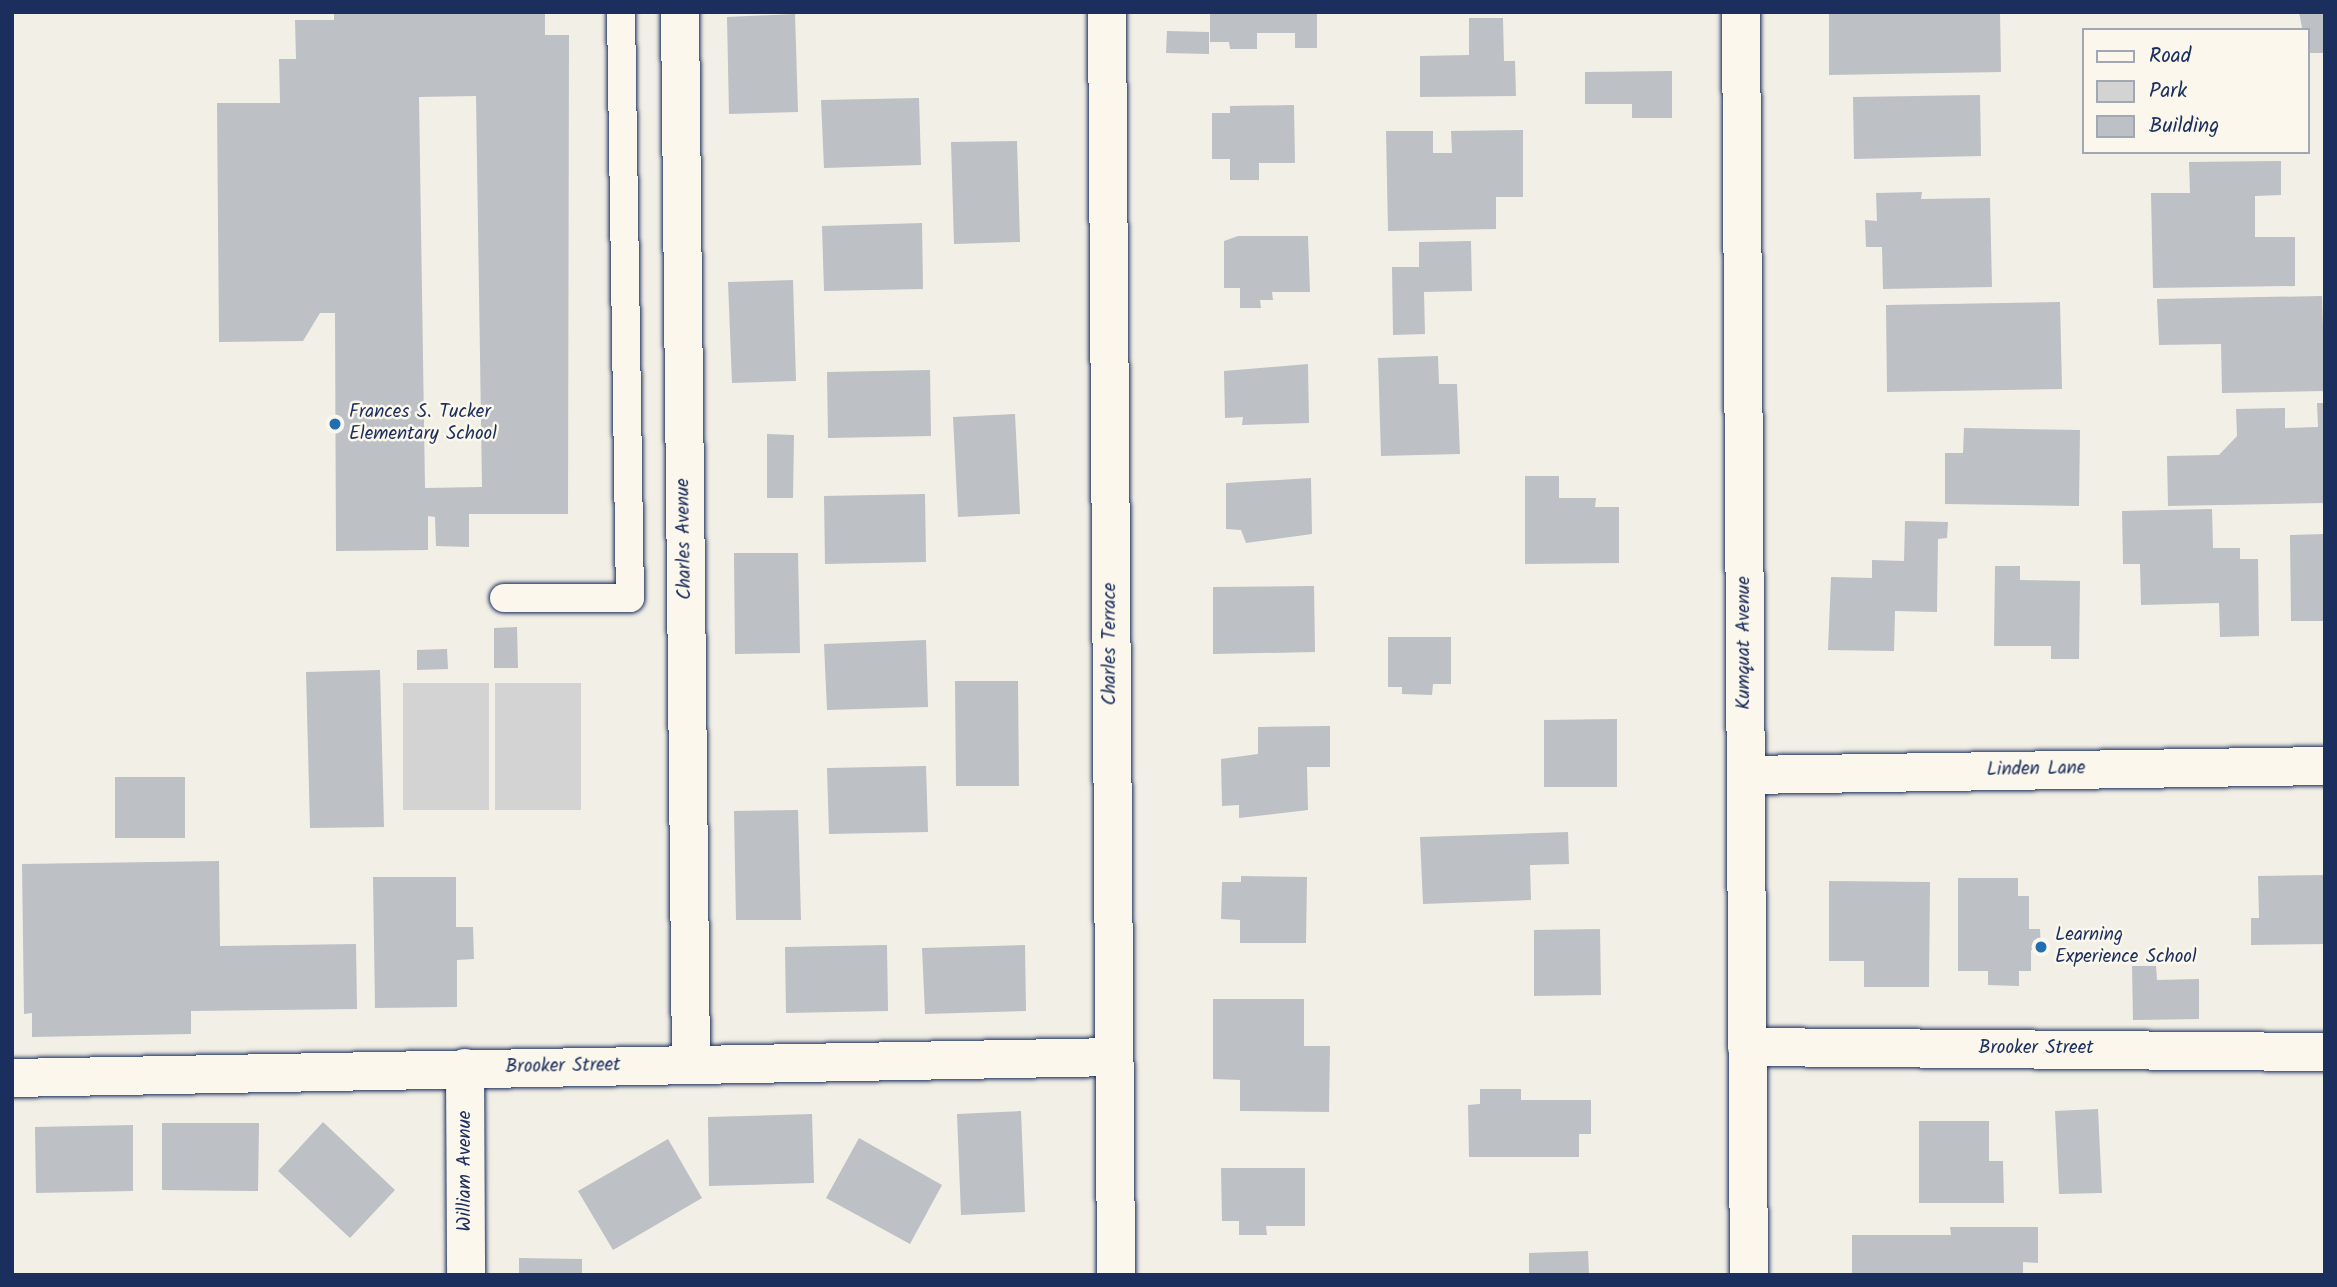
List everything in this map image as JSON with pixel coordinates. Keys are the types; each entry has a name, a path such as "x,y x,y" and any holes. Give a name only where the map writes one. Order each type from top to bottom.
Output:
{"street":[{"name":"Charles Avenue","path":"680,12 691,1065"},
{"name":"Charles Terrace","path":"1107,12 1116,1275"},
{"name":"Kumquat Avenue","path":"1741,12 1749,1275"},
{"name":"Linden Lane","path":"1746,775 2325,766"},
{"name":"Brooker Street","path":"1747,1047 2325,1052"},
{"name":"Brooker Street","path":"12,1078 1114,1057"},
{"name":"William Avenue","path":"465,1068 466,1275"}],"lane":[{"path":"504,598 629,598 621,12"}],"green space":[{"path":"403,683 489,683 489,810 403,810"},
{"path":"495,683 581,683 581,810 495,810"}],"building":[{"path":"334,12 545,12 545,35 569,35 568,514 469,514 469,547 436,546 435,517 428,516 428,550 336,551 335,313 320,313 303,341 219,342 217,103 280,103 279,59 296,59 295,20 334,20","holes":["476,96 482,487 425,488 419,97"]},
{"path":"1210,12 1317,12 1317,48 1295,48 1295,33 1257,33 1257,49 1230,49 1229,42 1210,42"},
{"path":"1829,12 2000,12 2001,72 1829,75"},
{"path":"2299,12 2325,12 2325,53 2309,53 2309,28 2302,28"},
{"path":"795,14 798,112 729,114 727,17"},
{"path":"1469,18 1503,18 1504,61 1515,61 1516,96 1420,97 1420,56 1469,55"},
{"path":"1167,31 1209,32 1209,54 1166,53"},
{"path":"1672,71 1672,118 1632,118 1632,104 1585,104 1585,72"},
{"path":"1980,95 1981,156 1854,159 1853,97"},
{"path":"919,98 921,165 824,168 821,100"},
{"path":"1294,105 1295,163 1259,163 1259,180 1230,180 1230,159 1212,159 1212,113 1230,113 1230,106"},
{"path":"1523,130 1523,197 1496,197 1496,229 1388,231 1386,131 1433,131 1433,153 1452,153 1451,131"},
{"path":"1017,141 1020,242 954,244 951,142"},
{"path":"2281,161 2281,195 2255,196 2255,237 2295,237 2295,286 2153,288 2151,193 2190,193 2189,162"},
{"path":"1922,192 1921,199 1990,198 1992,287 1883,289 1882,247 1866,247 1865,220 1877,221 1876,193"},
{"path":"922,223 923,289 824,291 822,226"},
{"path":"1238,236 1308,236 1310,292 1272,292 1273,300 1260,300 1261,308 1240,308 1240,288 1224,288 1224,241"},
{"path":"1471,241 1472,291 1424,292 1425,334 1393,335 1392,267 1419,267 1419,242"},
{"path":"793,280 796,381 732,383 728,282"},
{"path":"2322,296 2325,391 2222,393 2221,344 2159,345 2157,299"},
{"path":"2060,302 2062,389 1887,392 1886,305"},
{"path":"1438,356 1439,384 1457,384 1460,454 1381,456 1378,358"},
{"path":"1308,364 1309,423 1242,425 1243,417 1225,418 1224,371"},
{"path":"930,370 931,436 828,438 827,372"},
{"path":"2317,403 2325,403 2325,503 2168,506 2167,456 2219,455 2237,436 2236,409 2285,408 2285,428 2318,427"},
{"path":"1015,414 1020,514 958,517 953,417"},
{"path":"1964,428 2080,430 2079,506 1945,504 1945,453 1963,453"},
{"path":"767,434 794,435 793,498 767,498"},
{"path":"1525,476 1559,476 1559,498 1596,498 1595,507 1619,507 1619,563 1525,564"},
{"path":"1311,478 1312,534 1246,543 1241,530 1226,529 1226,483"},
{"path":"925,494 926,562 825,564 824,496"},
{"path":"2212,509 2213,548 2240,548 2240,559 2258,559 2259,636 2220,637 2219,603 2141,605 2140,564 2123,564 2122,511"},
{"path":"1905,521 1948,522 1947,538 1938,539 1937,612 1895,611 1894,651 1828,650 1831,577 1872,578 1872,560 1904,561"},
{"path":"2325,534 2325,621 2291,621 2290,535"},
{"path":"734,553 798,553 800,653 735,654"},
{"path":"1995,566 2020,566 2020,580 2080,581 2079,659 2051,659 2051,646 1994,646"},
{"path":"1314,586 1315,652 1213,654 1213,587"},
{"path":"517,627 518,668 494,668 494,628"},
{"path":"1388,637 1451,637 1451,684 1433,684 1432,695 1402,694 1402,687 1388,687"},
{"path":"926,640 928,707 827,710 824,644"},
{"path":"447,649 448,669 417,670 417,650"},
{"path":"380,670 384,827 310,828 306,672"},
{"path":"955,681 1018,681 1019,786 956,786"},
{"path":"1617,719 1617,787 1544,787 1544,720"},
{"path":"1330,726 1330,767 1307,767 1308,810 1239,818 1239,805 1222,806 1221,759 1258,754 1258,727"},
{"path":"926,766 928,832 829,834 827,768"},
{"path":"115,777 185,777 185,838 115,838"},
{"path":"798,810 801,920 736,920 734,811"},
{"path":"1568,832 1569,864 1530,865 1531,900 1423,904 1420,837"},
{"path":"219,861 220,946 356,944 357,1009 191,1011 191,1034 32,1037 32,1013 24,1014 22,864"},
{"path":"2325,875 2325,944 2251,945 2251,918 2259,918 2258,876"},
{"path":"1241,876 1307,877 1306,943 1240,943 1240,920 1221,919 1222,882 1241,882"},
{"path":"373,877 456,877 456,927 473,927 474,959 457,960 457,1007 375,1008"},
{"path":"1958,878 2018,878 2018,896 2029,896 2029,929 2040,929 2041,950 2031,950 2031,971 2019,971 2019,986 1988,985 1988,971 1958,971"},
{"path":"1829,881 1930,882 1929,987 1864,987 1864,961 1829,961"},
{"path":"1600,929 1601,995 1534,996 1534,930"},
{"path":"887,945 888,1011 786,1013 785,947"},
{"path":"1025,945 1026,1011 925,1014 922,948"},
{"path":"2132,966 2156,966 2157,980 2199,979 2199,1019 2133,1020"},
{"path":"1213,999 1304,999 1304,1046 1330,1046 1329,1112 1240,1111 1240,1080 1213,1079"},
{"path":"1480,1089 1521,1089 1521,1100 1591,1100 1591,1134 1579,1134 1579,1157 1469,1157 1468,1105 1480,1104"},
{"path":"2098,1109 2102,1193 2059,1194 2055,1111"},
{"path":"1021,1111 1025,1212 961,1215 957,1114"},
{"path":"812,1114 814,1183 709,1186 708,1117"},
{"path":"1919,1121 1989,1121 1989,1161 2003,1161 2004,1203 1919,1203"},
{"path":"323,1122 395,1190 350,1238 278,1171"},
{"path":"162,1123 259,1123 258,1191 162,1190"},
{"path":"133,1125 133,1191 36,1193 35,1127"},
{"path":"859,1138 942,1185 910,1244 826,1198"},
{"path":"668,1139 702,1198 613,1250 578,1191"},
{"path":"1221,1168 1305,1168 1305,1226 1266,1226 1267,1235 1239,1235 1239,1221 1222,1221"},
{"path":"1950,1227 2038,1227 2038,1263 2023,1262 2023,1275 1852,1275 1852,1235 1951,1235"},
{"path":"1588,1251 1589,1275 1529,1275 1529,1253"},
{"path":"519,1258 582,1259 582,1275 519,1275"}],"place":[{"name":"Frances S. Tucker Elementary School","path":"335,424"},
{"name":"Learning Experience School","path":"2041,947"}]}
